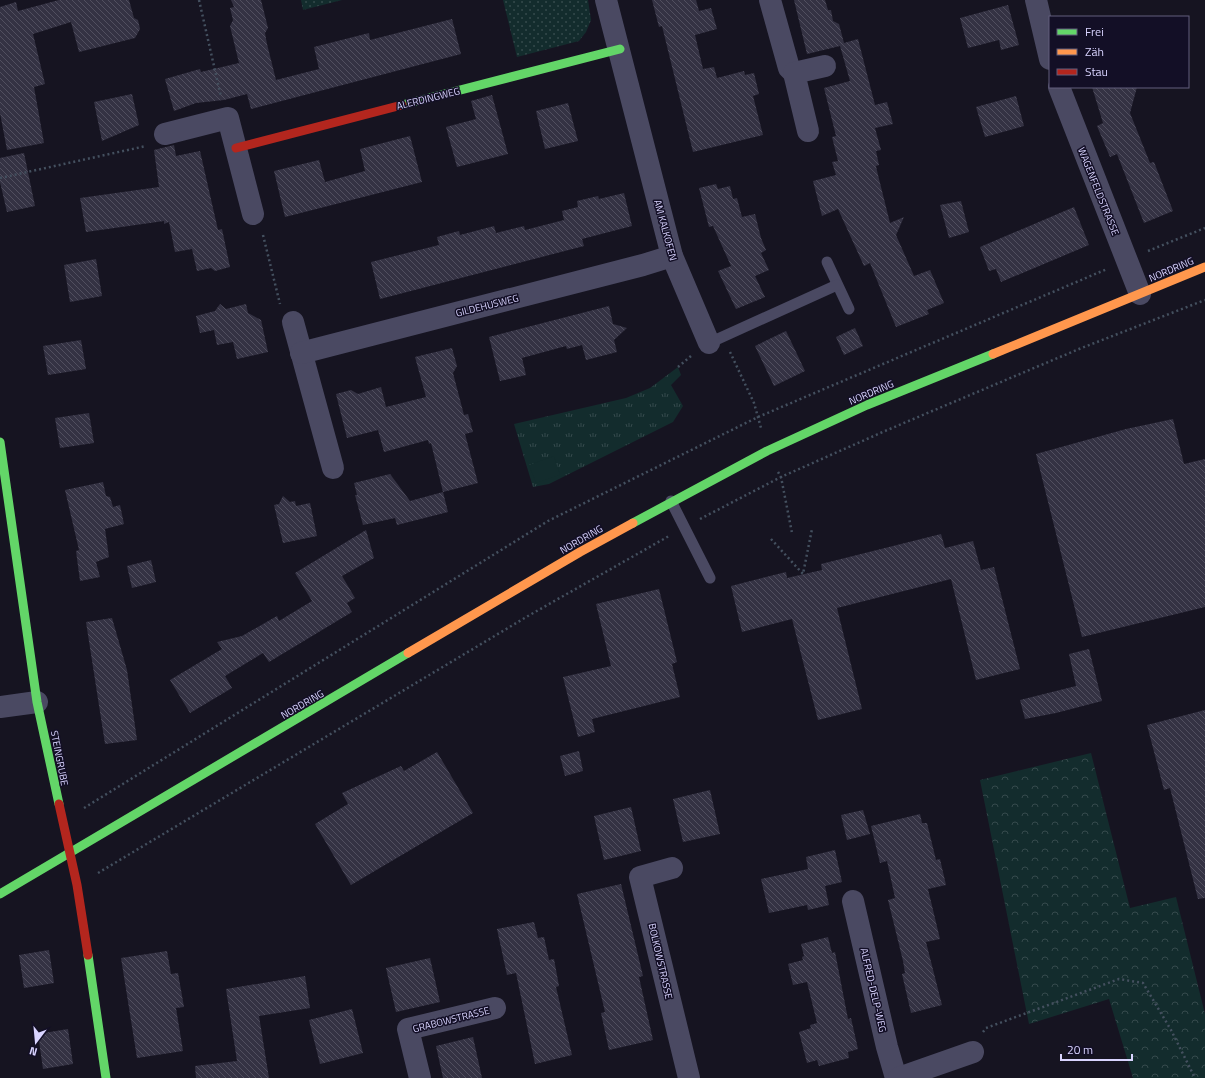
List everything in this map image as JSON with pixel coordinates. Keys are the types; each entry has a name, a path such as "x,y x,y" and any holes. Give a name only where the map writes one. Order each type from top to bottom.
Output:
{"main road":[{"name":"ALERDINGWEG","path":"236,148 620,49"},
{"name":"NORDRING","path":"0,894 580,552 671,501 767,451 866,405 1205,267"},
{"name":"STEINGRUBE","path":"0,442 37,702 77,885 106,1078"}],"street":[{"name":"AM KALKOFEN","path":"606,0 620,49 672,256 716,340"},
{"path":"770,0 788,68 794,73 808,131"},
{"path":"1036,0 1049,55"},
{"path":"794,73 825,66"},
{"name":"WAGENFELDSTRASSE","path":"1059,88 1140,294"},
{"path":"165,134 228,118 253,214"},
{"name":"GILDEHUSWEG","path":"301,353 643,265 672,256"},
{"path":"293,322 333,468"},
{"path":"0,707 37,702"},
{"name":"BOLKOWSTRASSE","path":"672,868 640,877 688,1078"},
{"name":"ALFRED-DELP-WEG","path":"853,901 887,1047 898,1078"},
{"name":"GRABOWSTRASSE","path":"420,1078 408,1029 495,1008"},
{"path":"898,1078 973,1052"}],"lane":[{"path":"827,262 849,309"},
{"path":"716,340 837,286"},
{"path":"671,501 710,578"}],"path":[{"path":"199,0 228,118"},
{"path":"0,178 152,145 165,134"},
{"path":"253,214 260,223 281,309 293,322"},
{"path":"77,885 528,616 684,528 781,477 884,431 1079,349 1205,300"},
{"path":"716,340 754,403 767,451 781,477 792,534"},
{"path":"771,539 803,574 812,529"},
{"path":"973,1052 986,1028 1119,979 1143,984 1171,1030 1195,1078"}],"green space":[{"path":"301,0 342,0 303,10"},
{"path":"503,0 588,0 591,20 586,32 579,41 517,57"},
{"path":"678,367 681,375 671,385 683,406 673,422 549,484 533,487 514,424 626,398 650,388"},
{"path":"554,456 560,475 536,483 529,465"},
{"path":"1091,753 1130,908 1176,897 1205,1014 1205,1078 1133,1078 1109,999 1029,1024 980,780"}],"building":[{"path":"59,0 129,0 134,18 138,20 140,29 135,38 79,52 71,22 33,34 45,84 34,87 44,143 7,150 0,113 0,7 16,2 18,11"},
{"path":"231,0 261,0 268,28 265,33 267,44 276,80 319,69 314,47 369,33 370,40 452,19 461,54 251,109 247,94 224,100 196,103 174,111 165,79 200,69 201,72 239,63 230,26 233,20 230,8 234,7"},
{"path":"652,0 696,0 699,11 711,8 717,29 695,35 703,69 714,67 717,78 744,71 745,75 754,73 759,94 753,96 763,135 693,152 662,26 659,27"},
{"path":"794,0 825,0 828,10 831,10 833,21 839,24 844,43 858,39 875,105 887,102 893,124 875,128 881,150 876,151 879,165 876,166 890,223 904,217 896,235 914,276 930,270 944,303 927,310 929,314 896,327 870,263 864,266 838,209 822,216 813,181 836,175 832,162 838,161 832,137 836,136 824,88 850,81 840,46 807,54"},
{"path":"1008,5 1019,45 1001,50 999,40 968,48 960,18"},
{"path":"1092,88 1137,88 1130,113 1150,163 1154,162 1173,211 1144,223 1117,154 1110,157 1097,126 1103,123"},
{"path":"132,94 139,125 102,141 94,102"},
{"path":"492,95 508,154 457,167 446,127 476,119 471,101"},
{"path":"1016,96 1024,126 985,137 976,107"},
{"path":"568,103 578,141 545,149 536,111"},
{"path":"410,136 422,182 285,217 274,171 319,160 325,182 365,171 360,149"},
{"path":"174,145 176,156 200,151 218,230 222,229 230,267 215,271 211,268 197,271 192,249 175,252 169,222 164,224 164,221 86,232 80,198 159,187 154,150"},
{"path":"24,153 35,206 7,212 0,182 0,158"},
{"path":"716,184 718,189 730,186 733,199 737,198 742,217 755,214 761,238 766,250 761,253 769,270 755,276 765,297 736,309 718,271 731,266 713,226 709,227 699,188"},
{"path":"624,193 632,226 582,239 584,246 380,299 371,262 439,245 437,237 459,231 460,235 494,226 496,233 524,226 525,230 564,220 562,211 578,207 577,201 598,196 599,199"},
{"path":"961,201 969,232 949,238 940,205"},
{"path":"1074,207 1089,245 1001,282 996,269 989,271 980,247"},
{"path":"96,259 102,296 70,302 64,265"},
{"path":"220,304 226,309 246,304 248,313 261,320 268,352 237,359 233,342 217,345 214,330 200,333 196,316 215,311"},
{"path":"609,306 613,324 627,328 614,340 617,352 586,360 582,345 567,349 566,346 522,358 526,375 500,381 489,337"},
{"path":"855,328 863,346 844,355 836,337"},
{"path":"786,331 805,371 774,386 755,346"},
{"path":"81,340 86,369 48,375 43,346"},
{"path":"452,348 457,366 453,373 464,415 468,414 473,432 465,434 478,483 443,492 431,443 429,444 428,440 384,452 378,430 347,438 336,394 351,390 358,394 381,387 386,407 426,397 415,357"},
{"path":"89,413 94,443 60,448 55,418"},
{"path":"1173,419 1184,464 1205,459 1205,607 1082,637 1036,454 1126,429"},
{"path":"390,474 410,501 443,492 448,512 397,525 395,518 363,525 355,495 357,495 354,483"},
{"path":"103,482 106,496 110,497 113,507 120,505 124,524 105,529 109,557 96,562 100,577 80,581 76,551 79,550 65,490"},
{"path":"283,496 290,502 295,501 296,506 310,503 317,536 283,543 274,505 279,504"},
{"path":"366,530 374,558 342,576 355,598 347,603 352,612 269,662 263,653 225,676 232,688 190,713 170,680 222,649 217,642 242,636 277,616 279,621 312,601 295,573"},
{"path":"941,534 945,548 973,541 981,570 994,567 1020,669 976,680 951,579 837,608 862,709 818,720 792,619 742,632 731,586 786,572 787,578 822,570 821,564"},
{"path":"151,560 156,582 132,588 127,566"},
{"path":"659,589 677,662 672,664 680,697 592,719 595,732 578,737 563,677 611,666 596,604"},
{"path":"112,618 127,670 137,740 105,744 86,622"},
{"path":"1089,649 1102,701 1056,713 1025,719 1020,700 1076,686 1069,654"},
{"path":"1205,710 1205,898 1198,899 1170,788 1164,790 1147,725"},
{"path":"579,751 583,771 565,776 560,756"},
{"path":"437,752 473,813 351,885 315,824 348,804 342,793 401,766 404,771"},
{"path":"710,790 720,834 683,842 673,799"},
{"path":"631,807 641,851 604,860 594,816"},
{"path":"863,810 870,834 847,840 841,815"},
{"path":"920,814 922,823 927,823 936,860 940,859 946,885 928,889 940,939 926,942 942,1005 911,1013 902,974 905,973 903,961 888,900 895,898 887,861 880,863 871,826"},
{"path":"835,850 842,882 825,886 829,905 808,910 807,905 769,913 761,879 808,869 806,857"},
{"path":"621,884 643,976 639,977 653,1040 609,1050 601,1013 605,1012 577,894"},
{"path":"534,922 538,938 544,937 549,960 554,959 559,986 556,987 572,1055 535,1064 516,973 507,975 497,929"},
{"path":"828,937 832,953 835,952 848,1019 851,1018 858,1049 848,1052 849,1058 819,1066 817,1060 807,1063 799,1032 811,1028 810,1025 817,1023 807,982 793,985 788,964 803,960 802,957 804,956 801,944"},
{"path":"49,950 54,983 24,988 19,955"},
{"path":"167,951 171,974 178,973 184,1007 176,1008 183,1051 137,1058 121,958"},
{"path":"430,958 440,1002 396,1012 386,968"},
{"path":"305,976 310,1008 259,1016 269,1078 196,1078 195,1066 237,1061 226,989"},
{"path":"352,1009 363,1053 320,1064 309,1020"},
{"path":"68,1029 73,1064 43,1069 38,1034"},
{"path":"473,1037 482,1078 443,1078 436,1046"}],"traffic: fast":[{"path":"402,105 620,49"},
{"path":"633,523 767,451 867,405 993,354"},
{"path":"0,442 37,702 59,804"},
{"path":"0,894 408,653"},
{"path":"88,955 106,1078"}],"traffic: slow":[{"path":"993,354 1205,267"},
{"path":"408,653 580,552 633,523"}],"traffic: jam":[{"path":"236,148 402,105"},
{"path":"59,804 77,885 88,955"}]}
